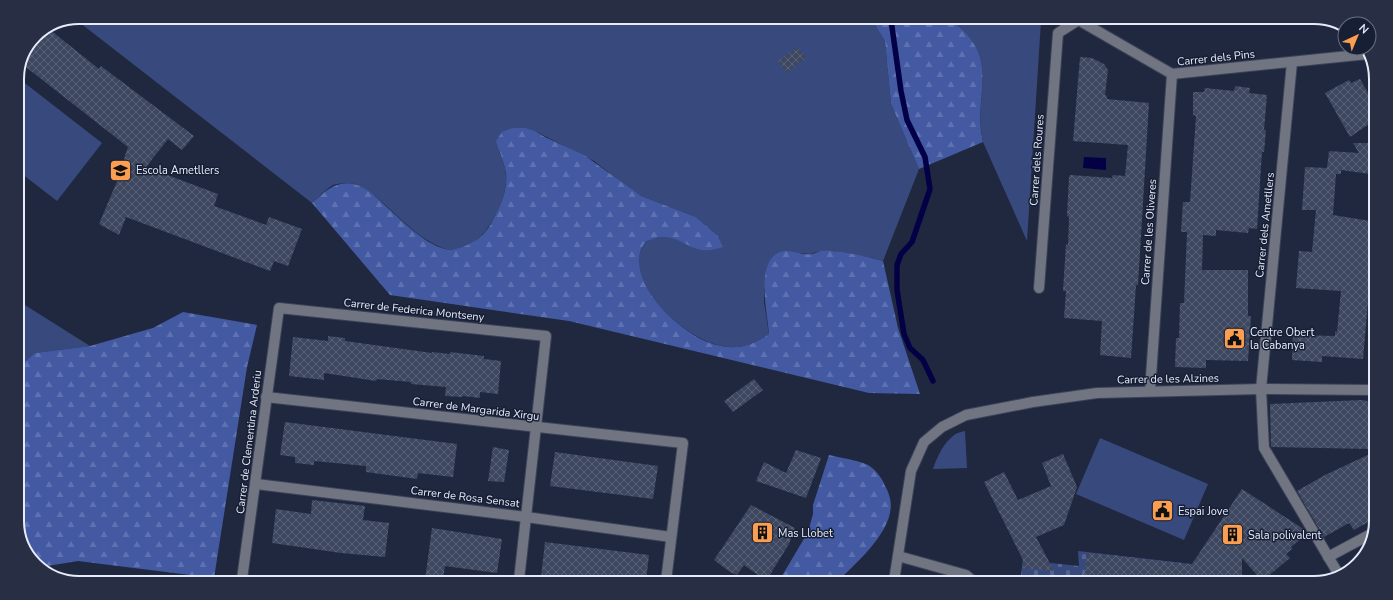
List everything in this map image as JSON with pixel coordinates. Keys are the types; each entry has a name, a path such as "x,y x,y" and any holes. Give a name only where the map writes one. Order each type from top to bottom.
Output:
{"street":[{"name":"Carrer dels Pins","path":"1058,33 1073,24"},
{"name":"Carrer dels Pins","path":"1083,24 1172,74 1349,56"},
{"name":"Carrer dels Roures","path":"1039,288 1058,33"},
{"name":"Carrer dels Ametllers","path":"1292,62 1261,389 1264,448 1336,571"},
{"name":"Carrer de les Oliveres","path":"1150,391 1172,74"},
{"name":"Carrer de Federica Montseny","path":"279,308 546,336 536,428"},
{"name":"Carrer de Clementina Arderiu","path":"242,576 279,308"},
{"name":"Carrer de les Alzines","path":"895,576 911,471 924,442 942,427 966,415 1033,402 1096,393 1261,389 1369,390"},
{"name":"Carrer de Margarida Xirgu","path":"266,397 536,428 683,443 672,536"},
{"path":"519,576 536,428"},
{"name":"Carrer de Rosa Sensat","path":"256,484 672,536"},
{"path":"667,576 672,536"},
{"path":"1328,557 1367,537"},
{"path":"898,556 967,576"}],"green space":[{"path":"81,24 874,24 885,41 891,104 919,169 883,261 831,251 820,251 810,254 800,253 767,271 764,302 769,334 758,340 738,347 713,344 688,331 678,323 656,303 641,279 638,267 639,255 644,245 649,240 659,237 671,237 681,240 717,235 696,217 641,196 594,161 535,131 499,151 506,179 504,194 500,206 487,229 479,238 469,245 458,249 446,249 423,238 376,197 357,185 344,183 333,185 312,203"},
{"path":"874,24 955,24 966,34 976,48 981,62 983,76 981,124 983,142 919,169 891,104 885,41"},
{"path":"955,24 1041,24 1027,241 983,142 981,107 983,76 981,62 976,48 966,34"},
{"path":"24,82 102,143 57,201 24,175"},
{"path":"513,128 525,128 535,131 584,155 641,196 696,217 717,235 723,247 712,250 702,250 670,237 656,238 645,243 640,251 639,257 641,274 645,285 659,306 687,331 712,344 727,347 738,347 754,342 769,334 764,291 765,279 767,268 771,259 782,251 813,254 820,251 834,251 883,261 898,328 920,394 869,393 569,321 390,295 312,203 336,185 347,183 354,184 373,194 422,238 445,249 462,247 478,239 490,225 495,216 506,186 506,173 496,141 502,132"},
{"path":"24,304 90,346 35,353 24,362"},
{"path":"183,312 257,325 247,367 214,576 198,576 78,561 47,566 40,560 31,548 27,539 24,524 24,362 35,353 90,346 153,328"},
{"path":"965,431 967,468 933,469 938,455 949,439 956,434"},
{"path":"1100,438 1208,484 1184,540 1076,494"},
{"path":"829,455 854,460 871,467 882,480 887,489 891,507 883,531 865,554 843,576 782,576 808,532 813,514 813,505"},
{"path":"1078,551 1183,563 1182,572 1183,576 1021,576 1023,560 1079,566"}],"shaded area":[{"path":"1084,157 1106,158 1106,170 1083,168"}],"building":[{"path":"52,31 99,69 101,66 194,136 182,150 168,139 146,167 218,194 214,206 266,225 269,217 302,229 288,266 274,261 270,271 126,217 119,235 99,224 118,179 128,147 26,67 35,46"},
{"path":"798,47 806,58 786,73 778,61"},
{"path":"1080,57 1092,58 1104,64 1108,70 1105,95 1107,96 1107,99 1149,103 1138,285 1136,285 1131,358 1100,355 1102,321 1064,318 1066,291 1063,291 1066,244 1068,245 1069,217 1067,216 1069,177 1070,175 1112,178 1113,175 1125,176 1128,145 1073,141"},
{"path":"1360,79 1369,95 1369,124 1350,137 1325,93 1349,80 1351,83"},
{"path":"1235,86 1250,88 1249,93 1267,95 1264,130 1266,130 1264,152 1262,152 1257,229 1249,228 1248,233 1216,230 1216,236 1203,235 1202,270 1248,270 1248,316 1251,316 1248,361 1206,360 1206,368 1175,367 1176,338 1179,338 1180,303 1184,303 1187,232 1181,232 1183,202 1190,202 1196,116 1193,115 1193,92 1204,92 1205,88 1234,91"},
{"path":"1353,143 1369,143 1369,174 1341,170 1341,174 1336,174 1333,215 1369,221 1369,290 1363,359 1322,356 1322,362 1292,360 1293,335 1335,336 1335,331 1337,332 1341,291 1296,288 1299,251 1312,252 1316,210 1302,210 1305,167 1327,168 1329,151 1359,153"},
{"path":"328,336 345,338 345,341 432,353 450,354 450,352 484,356 484,359 501,361 498,394 480,392 480,398 445,396 446,387 411,384 411,382 377,379 376,381 324,373 324,380 289,376 293,337 328,341"},
{"path":"754,379 763,390 733,412 724,401"},
{"path":"1362,400 1369,401 1369,449 1271,447 1270,404"},
{"path":"285,422 457,444 453,477 418,473 417,479 366,472 366,466 314,461 314,465 295,463 295,457 280,455"},
{"path":"493,447 509,450 504,482 488,481"},
{"path":"796,450 821,458 806,498 756,481 764,462 786,473"},
{"path":"555,452 658,466 653,499 550,486"},
{"path":"1063,454 1077,487 1064,525 1036,537 1054,571 1022,568 1023,560 984,482 1004,472 1018,500 1051,486 1042,463"},
{"path":"1369,454 1369,522 1354,530 1349,523 1324,537 1297,491 1325,475"},
{"path":"1242,489 1305,530 1307,534 1291,547 1292,549 1286,554 1290,558 1268,576 1258,576 1242,558 1242,576 1084,576 1087,553 1192,564"},
{"path":"312,500 365,506 363,520 389,523 385,557 341,553 272,543 276,509 311,514"},
{"name":"Mas Llobet","path":"751,505 795,528 789,544 769,576 759,576 744,565 737,575 730,572 714,560"},
{"path":"432,528 502,539 497,573 445,566 444,576 426,576"},
{"path":"545,542 649,555 647,576 541,576"}],"waterway":[{"path":"892,24 901,91 907,120 925,157 930,189 912,242 901,254 897,265 897,290 904,334 910,348 923,360 933,381"}],"place":[{"name":"Escola Ametllers","path":"120,170"},
{"name":"Centre Obert la Cabanya","path":"1235,338"},
{"name":"Espai Jove","path":"1163,511"},
{"name":"Mas Llobet","path":"762,533"},
{"name":"Sala polivalent","path":"1232,535"}]}
